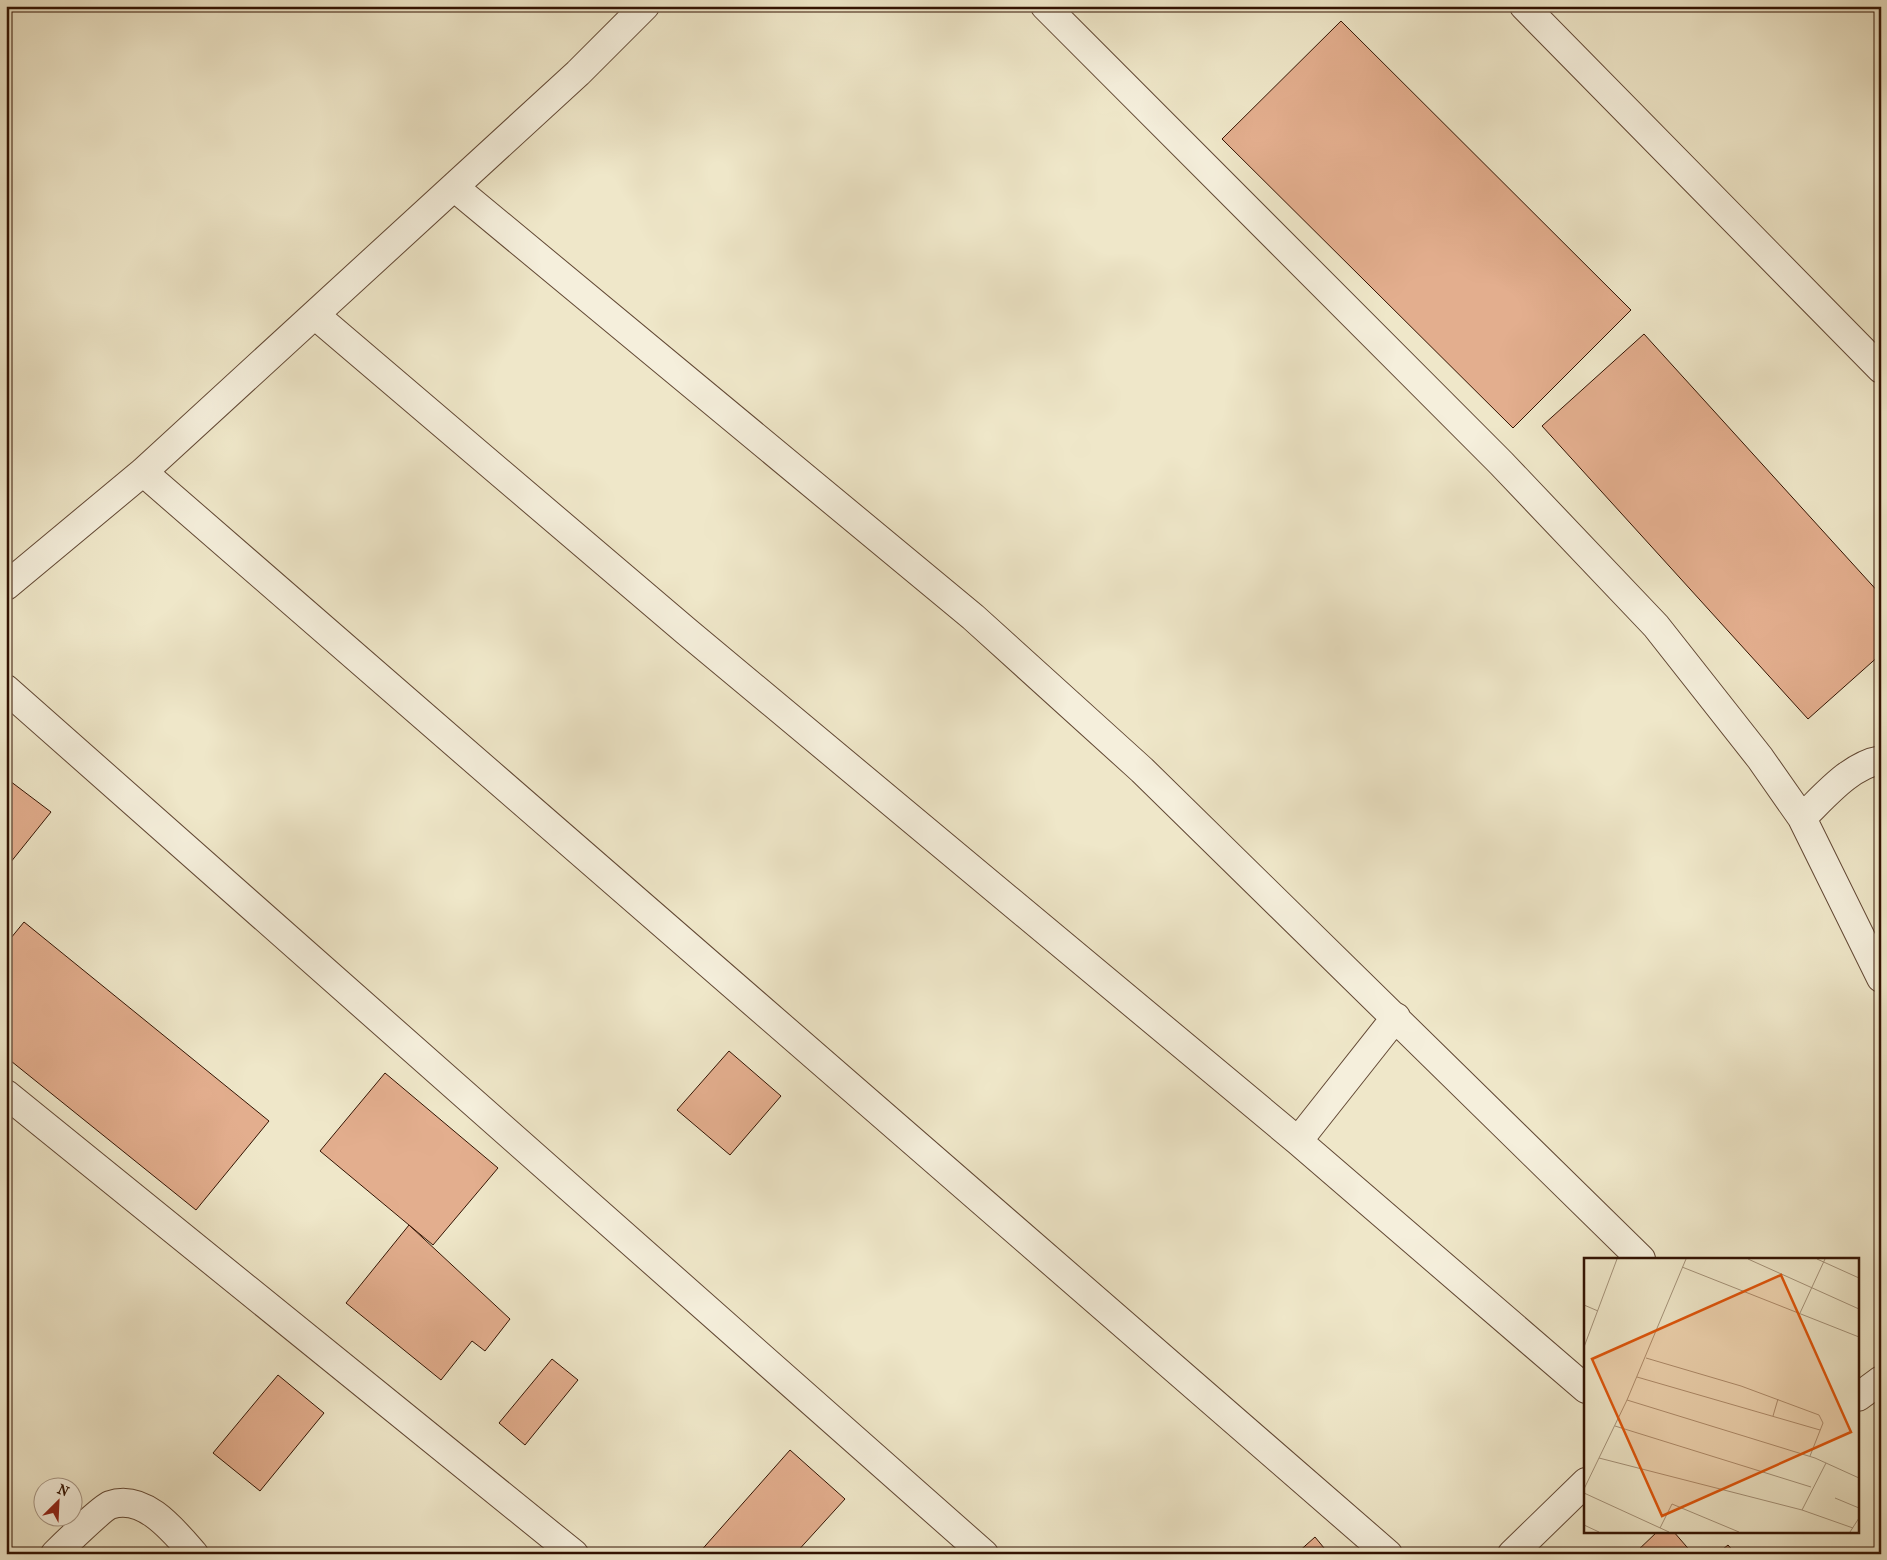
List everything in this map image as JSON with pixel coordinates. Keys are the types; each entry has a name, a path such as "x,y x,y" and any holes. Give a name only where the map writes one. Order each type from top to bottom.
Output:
{"street":[{"path":"6,586 143,472 578,73 645,6"},
{"path":"1045,6 1501,463 1656,626 1760,758 1802,818 1881,978"},
{"path":"1524,6 1881,370"},
{"path":"454,187 973,617 1142,770 1640,1258"},
{"path":"315,315 686,631 1298,1141 1584,1387"},
{"path":"143,472 1388,1554"},
{"path":"6,689 984,1554"},
{"path":"1802,818 1854,770 1870,762 1881,760"},
{"path":"1298,1141 1396,1017"},
{"path":"6,1094 574,1554"},
{"path":"1860,1396 1881,1380"},
{"path":"1512,1554 1584,1484"},
{"path":"55,1554 108,1505 134,1502 166,1523 194,1554"}],"building":[{"path":"1341,21 1631,310 1513,428 1222,139"},
{"path":"1644,334 1881,595 1881,654 1808,719 1542,426"},
{"path":"6,778 51,812 6,868"},
{"path":"24,922 269,1121 196,1210 6,1057 6,944"},
{"path":"729,1051 781,1096 730,1155 677,1110"},
{"path":"385,1073 498,1168 433,1245 320,1151"},
{"path":"409,1225 510,1319 485,1351 472,1341 441,1380 346,1303"},
{"path":"552,1359 578,1380 525,1445 499,1423"},
{"path":"278,1375 324,1413 260,1491 213,1453"},
{"path":"790,1450 845,1499 795,1554 698,1554"},
{"path":"1657,1532 1674,1532 1693,1554 1636,1554"},
{"path":"1315,1537 1329,1554 1296,1554"},
{"path":"1728,1545 1736,1554 1717,1554"}]}
